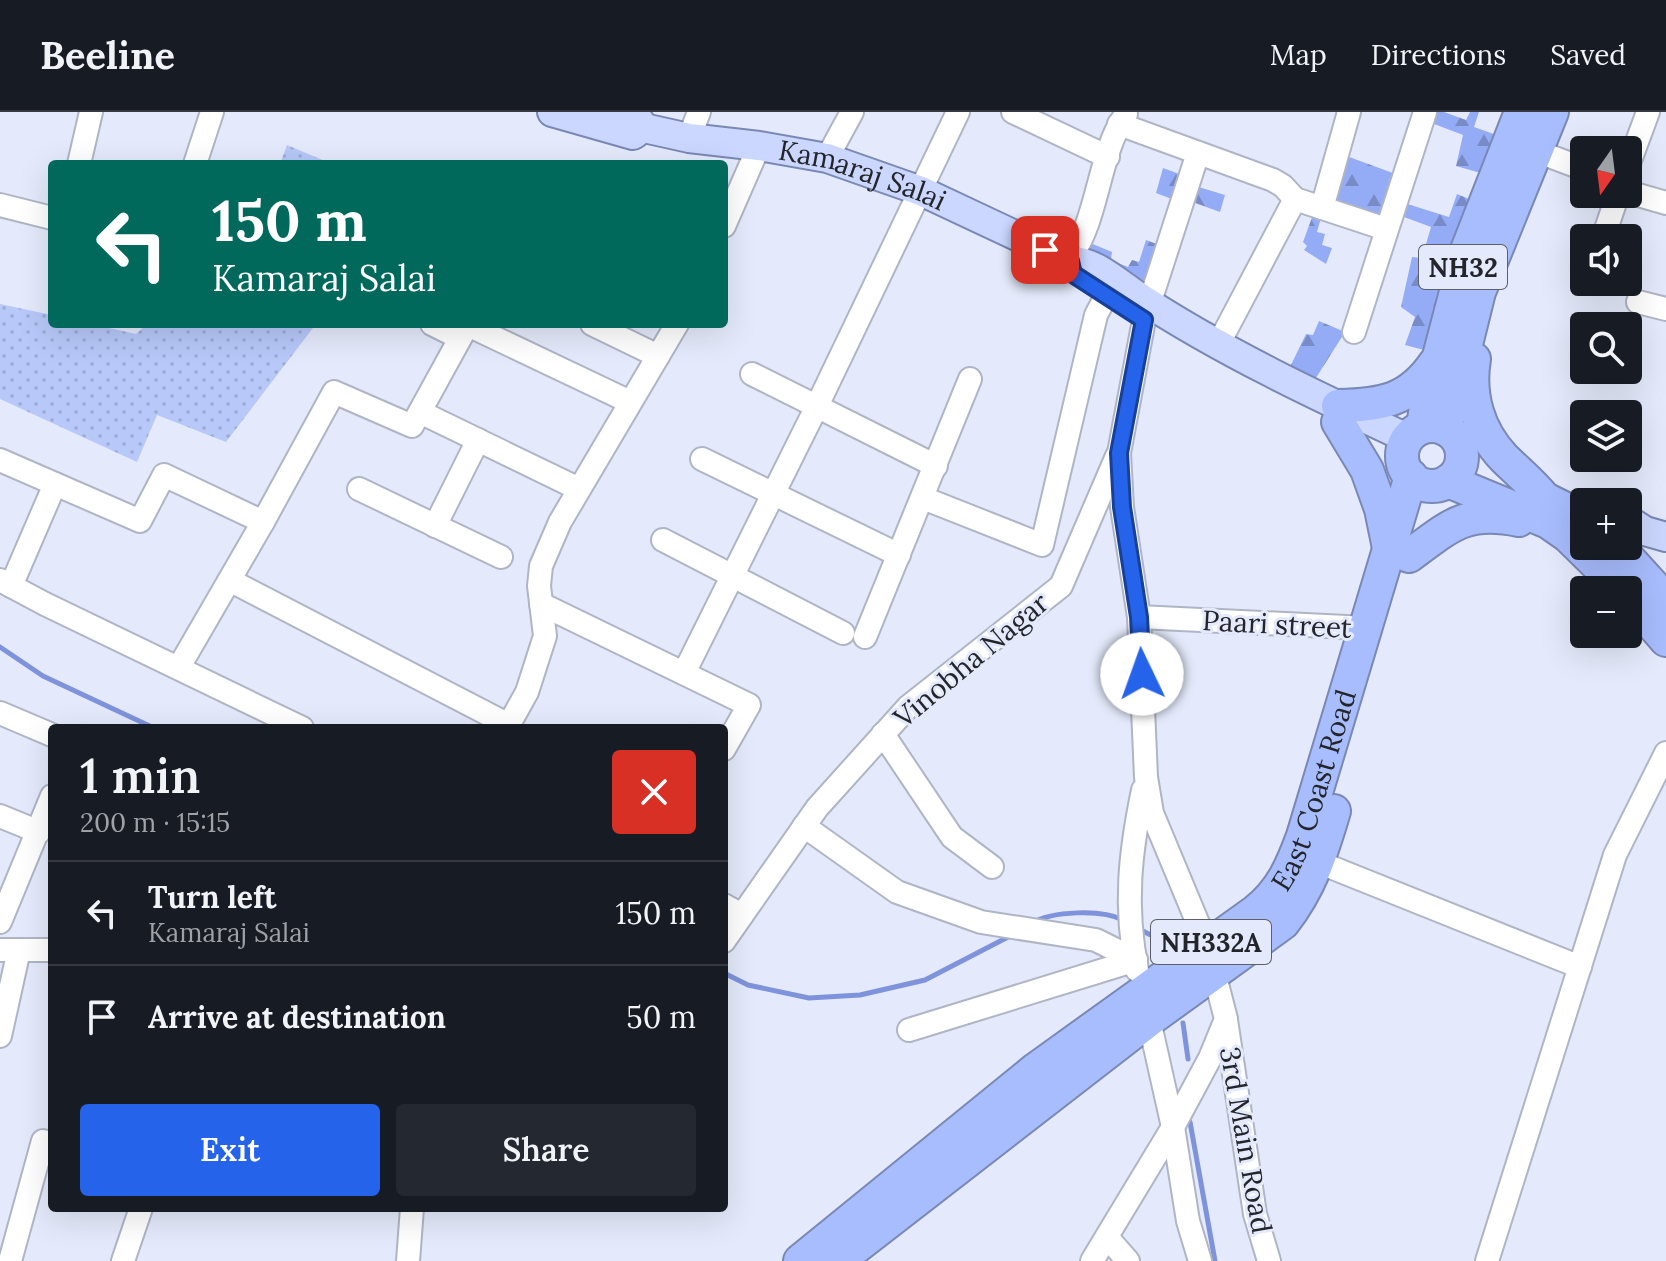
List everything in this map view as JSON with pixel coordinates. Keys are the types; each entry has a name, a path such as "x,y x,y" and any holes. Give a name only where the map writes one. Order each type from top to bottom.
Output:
{"highway":[{"name":"NH32","path":"1428,456 1438,360 1467,250 1521,112"},
{"name":"NH32","path":"1428,456 1479,292 1552,112"},
{"path":"1479,292 1481,317 1471,380 1485,433 1503,457 1567,517 1612,576"},
{"path":"1438,360 1425,378 1399,398 1338,414 1367,470 1399,554 1453,524 1477,516 1499,516 1529,522 1567,517"},
{"path":"1428,456 1567,517"},
{"name":"East Coast Road","path":"800,1261 1036,1069 1142,990 1283,923 1300,902 1318,862 1428,456"},
{"name":"East Coast Road","path":"1210,959 1270,900 1292,866 1367,628 1399,554"},
{"path":"1630,560 1666,600"},
{"path":"1642,612 1666,640"},
{"name":"East Coast Road","path":"838,1261 1142,990"}],"main road":[{"name":"Kamaraj Salai","path":"552,112 633,135 644,128 694,125 759,146 827,158 921,191 1070,261 1083,261 1147,312 1338,414 1428,456"},
{"name":"Kamaraj Salai","path":"616,112 638,119 644,128"},
{"name":"Kamaraj Salai","path":"1070,261 1073,274 1106,296 1219,343 1338,414"},
{"path":"1642,519 1666,523"},
{"path":"1642,529 1666,537"}],"street":[{"path":"80,160 91,112"},
{"path":"196,160 212,112"},
{"path":"827,158 852,112"},
{"path":"684,673 958,112"},
{"path":"1013,112 1108,157"},
{"path":"1322,208 1349,112"},
{"path":"1354,332 1425,112"},
{"path":"1639,136 1648,112"},
{"path":"1070,261 1086,229 1123,118 1198,153 1273,180 1295,199 1386,229"},
{"path":"728,217 759,146"},
{"path":"1536,151 1570,164"},
{"path":"1198,153 1147,312 1119,453 1122,507 1139,617 1146,777 1134,835 1129,923 1173,1127 1188,1221 1200,1261"},
{"path":"1642,196 1666,203"},
{"path":"1219,343 1295,199"},
{"path":"0,205 48,217"},
{"path":"923,498 1042,545 1096,315 1106,296"},
{"path":"1638,302 1666,309"},
{"path":"600,328 658,356"},
{"path":"510,724 527,692 545,636 539,586 541,566 560,522 675,328"},
{"path":"179,667 231,581 334,392 412,426 465,329 630,402"},
{"path":"752,374 936,466"},
{"path":"663,540 732,577 854,635 899,555 970,379"},
{"path":"420,412 579,489"},
{"path":"435,526 478,440"},
{"name":"Vinobha Nagar","path":"733,910 908,707 1061,586 1119,453"},
{"path":"702,459 899,555"},
{"path":"0,460 140,521 164,475 263,522"},
{"path":"55,484 6,583 294,724"},
{"path":"359,489 501,557"},
{"path":"231,581 502,724"},
{"path":"541,604 749,705 728,742"},
{"name":"Paari street","path":"1139,617 1367,628"},
{"path":"0,713 48,733"},
{"path":"883,734 952,837 992,867"},
{"path":"1487,1261 1615,855 1666,753"},
{"name":"3rd Main Road","path":"1146,777 1152,813 1210,959 1226,1019 1255,1214 1269,1261"},
{"path":"0,922 48,807"},
{"path":"0,816 39,832"},
{"path":"811,817 897,892 981,922 1096,940 1142,990"},
{"path":"1318,862 1580,967"},
{"path":"0,1036 10,950 48,950"},
{"path":"909,1030 1142,990"},
{"path":"1092,1261 1173,1127 1210,1058 1226,1019"},
{"path":"10,1261 43,1141 48,1143"},
{"path":"123,1261 140,1212"},
{"path":"412,1212 412,1260"},
{"path":"1107,1237 1128,1261"}],"shaded area":[{"path":"287,145 323,160 281,160"},
{"path":"0,304 48,314 48,328 109,328 136,334 143,328 313,328 226,442 157,415 137,462 0,399"}],"green space":[{"path":"1432,112 1444,112 1466,120 1470,112 1479,112 1474,127 1505,138 1491,176 1456,166 1463,135 1429,122"},
{"path":"1341,154 1401,176 1385,222 1327,204"},
{"path":"1163,168 1185,176 1177,201 1156,193"},
{"path":"1192,185 1225,195 1220,212 1187,200"},
{"path":"1457,194 1479,203 1435,353 1405,345 1415,317 1401,307 1412,257 1422,258 1431,227 1396,214 1401,202 1449,217"},
{"path":"1314,212 1322,214 1317,232 1325,234 1322,245 1332,248 1326,264 1304,250 1307,246 1303,242"},
{"path":"1083,240 1112,252 1111,260 1128,267 1132,260 1139,262 1146,240 1165,247 1149,297 1078,251"},
{"path":"1319,321 1345,332 1314,381 1289,369 1306,334 1313,335"}],"waterway":[{"path":"0,647 43,676 145,724"},
{"path":"1032,923 1052,916 1077,913 1103,914 1123,920"},
{"path":"1139,929 1174,947"},
{"path":"728,975 748,985 809,998 860,995 925,980 1010,936"},
{"path":"1183,1023 1188,1059"},
{"path":"1190,1122 1215,1261"}],"route":[{"path":"1045,250 1070,261 1073,274 1144,320 1119,453 1122,507 1139,617 1142,674"}]}
